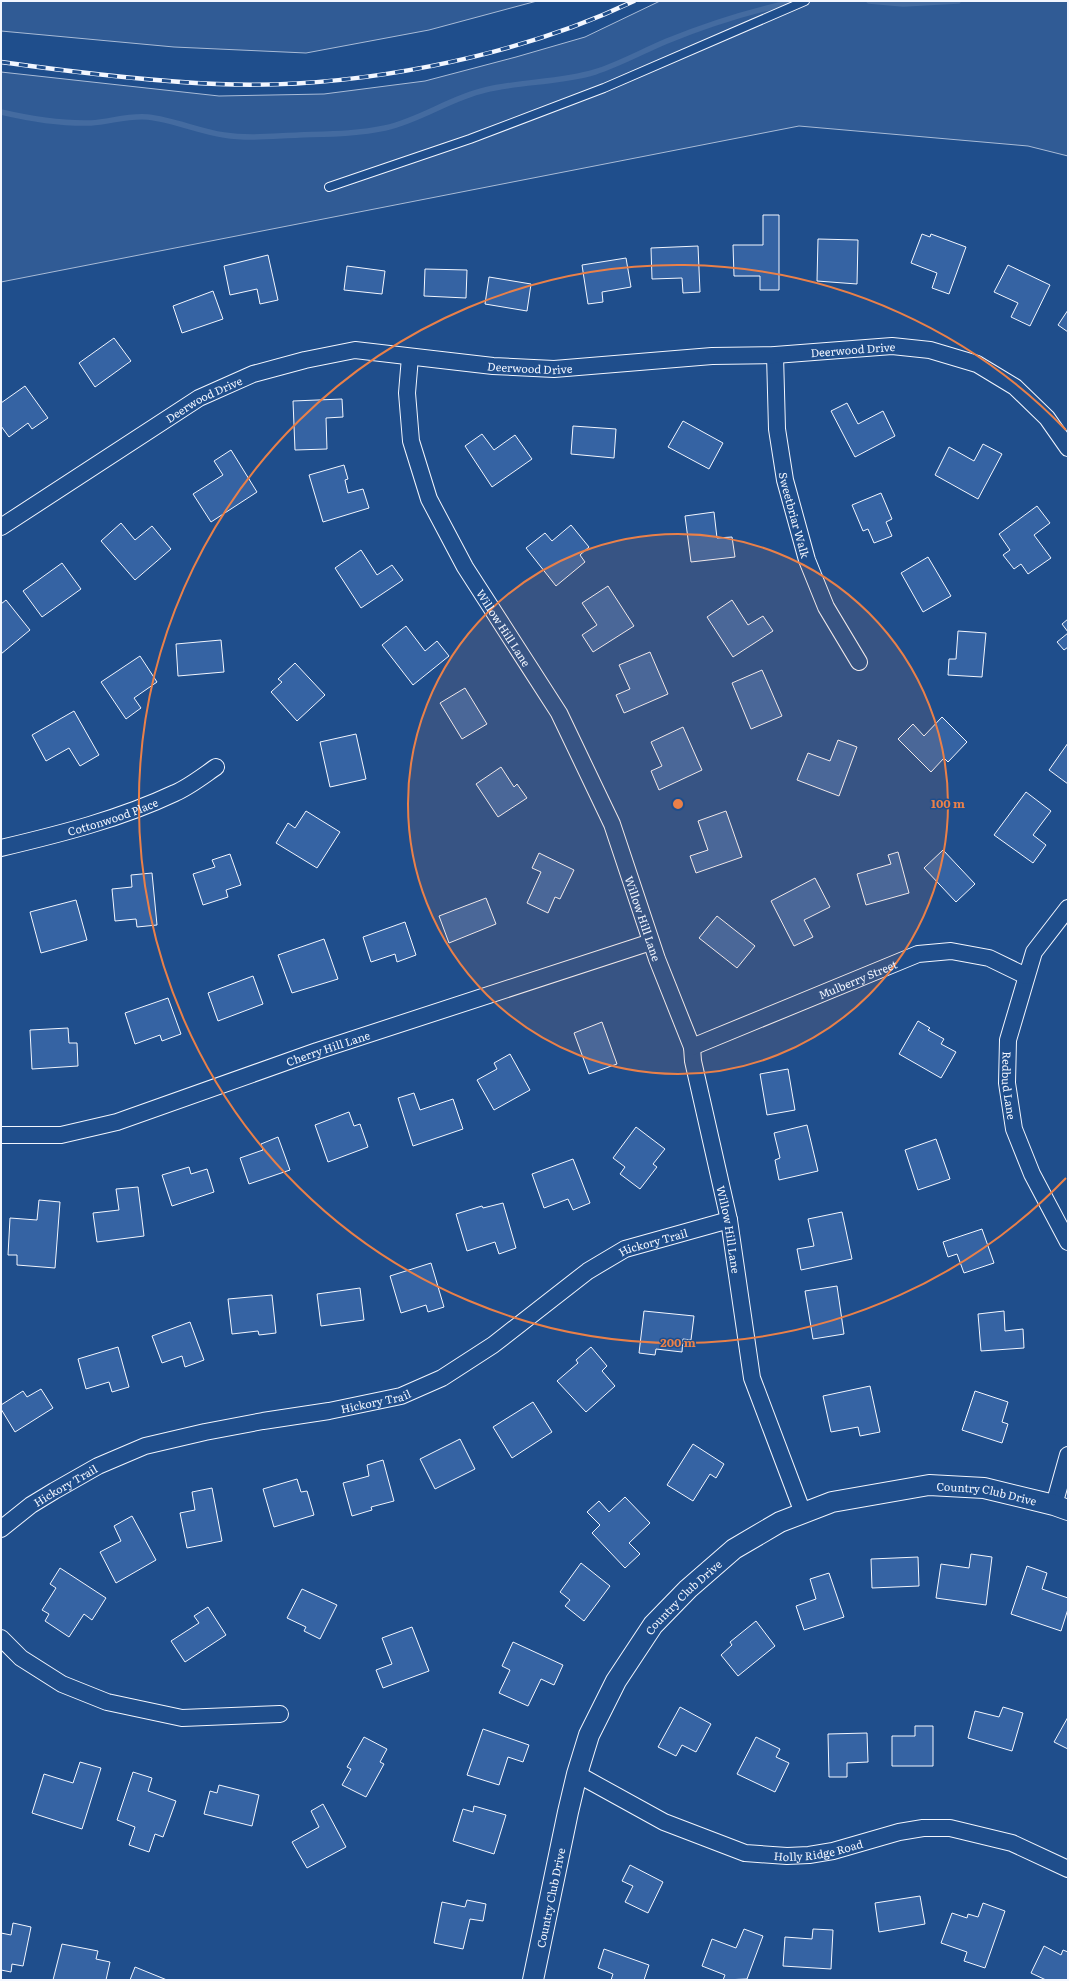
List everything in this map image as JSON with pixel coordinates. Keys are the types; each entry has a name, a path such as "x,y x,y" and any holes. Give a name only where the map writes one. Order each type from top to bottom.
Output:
{"street":[{"name":"Deerwood Drive","path":"1,526 199,398 253,374 305,360 355,350 493,366 554,369 712,356 775,355 892,346 930,350 977,364 1016,387 1047,418 1068,448"},
{"name":"Sweetbriar Walk","path":"775,355 777,429 785,480 807,560 826,607 859,662"},
{"name":"Willow Hill Lane","path":"410,357 407,392 411,441 429,499 465,567 559,713 612,824 652,942 692,1047 693,1061 729,1220 752,1378 803,1513"},
{"name":"Cottonwood Place","path":"1,848 53,836 129,812 176,793 216,767"},
{"name":"Redbud Lane","path":"1068,908 1034,952 1008,1040 1007,1084 1014,1129 1032,1174 1068,1242"},
{"name":"Cherry Hill Lane","path":"1,1135 61,1135 117,1122 317,1051 652,942"},
{"name":"Mulberry Street","path":"692,1047 918,954 951,951 989,958 1026,976"},
{"name":"Hickory Trail","path":"1,1529 31,1505 54,1491 98,1466 146,1446 204,1432 329,1411 401,1396 442,1378 493,1345 588,1272 625,1249 729,1220"},
{"path":"1061,1507 1068,1455"},
{"name":"Country Club Drive","path":"533,1980 577,1774 589,1736 616,1681 653,1624 688,1589 734,1550 780,1522 832,1502 929,1485 984,1488 1061,1507"},
{"path":"1,1638 21,1658 62,1684 107,1702 182,1718 280,1714"},
{"name":"Holly Ridge Road","path":"577,1774 664,1822 745,1853 787,1856 810,1855 833,1851 898,1832 923,1828 950,1828 1012,1843 1068,1870"}],"lane":[{"path":"329,187 470,139 604,88 805,1"}],"shaded area":[{"path":"1,1 537,1 429,30 306,53 174,47 1,31"},
{"path":"660,1 1068,1 1068,156 1028,146 799,126 1,282 1,72 219,96 324,94 425,81 516,57 585,37"}],"building":[{"path":"763,215 779,215 779,290 760,290 760,276 734,276 733,245 763,245"},
{"path":"922,234 930,237 931,234 966,247 949,294 932,288 937,273 911,263"},
{"path":"818,239 858,240 857,284 817,281"},
{"path":"698,246 700,292 683,293 682,278 652,279 651,248"},
{"path":"268,255 278,300 260,304 257,289 230,295 224,266"},
{"path":"626,258 631,287 602,292 603,302 588,304 582,265"},
{"path":"1008,265 1050,285 1030,326 1011,317 1018,303 994,292"},
{"path":"347,266 385,271 382,294 344,290"},
{"path":"425,269 467,270 466,298 424,296"},
{"path":"489,277 531,284 527,311 485,304"},
{"path":"213,291 223,319 182,333 173,306"},
{"path":"1068,310 1068,332 1058,325"},
{"path":"114,338 131,361 95,387 79,363"},
{"path":"25,386 48,418 32,429 28,423 9,437 1,426 1,403"},
{"path":"342,399 343,417 326,418 327,449 295,450 293,401"},
{"path":"847,403 858,424 883,411 895,436 855,457 831,411"},
{"path":"683,421 723,443 709,469 668,447"},
{"path":"573,426 616,429 614,458 571,454"},
{"path":"482,434 494,450 515,435 532,459 492,487 465,446"},
{"path":"983,444 1002,454 978,499 935,475 949,447 974,461"},
{"path":"231,450 257,492 211,522 193,494 223,475 214,461"},
{"path":"344,465 348,479 345,480 348,493 363,489 369,508 323,522 309,475"},
{"path":"881,493 892,519 886,522 892,536 874,543 868,529 863,531 852,505"},
{"path":"1037,506 1050,523 1034,535 1051,558 1028,574 1021,564 1014,569 1003,555 1010,550 999,534"},
{"path":"714,512 717,538 732,537 735,557 691,562 685,516"},
{"path":"121,523 135,540 152,526 171,549 135,580 101,541"},
{"path":"571,525 589,547 580,555 585,562 556,586 526,548 545,533 552,541"},
{"path":"361,550 377,575 392,565 403,580 361,608 335,568"},
{"path":"928,557 951,596 923,612 901,573"},
{"path":"62,563 81,589 42,617 23,591"},
{"path":"608,586 634,626 593,652 582,635 597,625 582,603"},
{"path":"6,600 30,630 1,654 1,604"},
{"path":"732,600 748,625 763,616 773,631 733,657 707,617"},
{"path":"1068,619 1068,632 1062,624"},
{"path":"406,626 425,651 437,641 449,656 413,685 382,645"},
{"path":"958,631 986,633 982,677 948,675 949,659 956,659"},
{"path":"1068,633 1068,647 1064,650 1057,642"},
{"path":"221,640 224,672 178,676 176,644"},
{"path":"650,652 668,694 624,713 616,695 630,689 619,665"},
{"path":"140,656 157,682 134,698 141,708 126,719 101,682"},
{"path":"295,663 325,695 297,721 271,692 282,682 278,679"},
{"path":"762,670 782,716 751,729 732,683"},
{"path":"465,688 487,724 462,739 440,703"},
{"path":"74,711 99,755 80,766 69,748 46,761 32,735"},
{"path":"942,717 967,742 948,762 944,758 931,772 898,739 913,724 924,736"},
{"path":"683,727 702,770 659,790 651,771 662,766 651,742"},
{"path":"356,734 366,779 330,787 320,742"},
{"path":"838,740 857,747 839,796 797,780 808,753 830,761"},
{"path":"1068,743 1068,784 1049,770"},
{"path":"501,767 514,787 517,784 527,798 498,817 476,784"},
{"path":"1026,792 1051,811 1033,835 1046,845 1033,863 994,835"},
{"path":"306,811 340,832 317,868 276,843 288,823 295,828"},
{"path":"726,811 742,857 696,873 690,856 708,850 698,821"},
{"path":"943,850 975,884 956,902 924,868"},
{"path":"898,852 909,893 866,905 857,874 891,864 888,855"},
{"path":"539,853 574,870 560,899 555,897 548,913 527,903 541,872 532,868"},
{"path":"230,854 241,885 226,890 228,897 203,905 193,874 215,867 212,860"},
{"path":"152,873 157,925 137,927 136,919 115,921 112,889 132,887 131,875"},
{"path":"815,878 830,907 804,920 813,937 794,946 771,901"},
{"path":"486,898 496,924 449,943 439,916"},
{"path":"76,900 87,940 41,953 30,912"},
{"path":"717,916 755,946 737,968 699,938"},
{"path":"405,922 416,955 397,962 395,954 371,962 363,937"},
{"path":"324,939 338,979 292,993 278,955"},
{"path":"253,976 263,1004 218,1021 208,993"},
{"path":"168,998 181,1034 162,1041 160,1035 135,1044 125,1013"},
{"path":"918,1021 930,1028 928,1030 944,1039 941,1044 956,1052 941,1078 899,1054"},
{"path":"602,1022 617,1064 589,1074 574,1033"},
{"path":"68,1028 69,1043 77,1043 78,1066 32,1069 30,1030"},
{"path":"510,1054 530,1090 494,1110 477,1080 497,1069 494,1063"},
{"path":"788,1069 795,1110 767,1115 760,1074"},
{"path":"414,1093 420,1110 453,1099 463,1129 413,1146 398,1098"},
{"path":"349,1112 354,1126 360,1124 368,1147 328,1162 315,1125"},
{"path":"807,1125 818,1171 779,1180 775,1160 780,1158 774,1133"},
{"path":"636,1127 665,1149 653,1164 657,1167 640,1189 620,1174 625,1167 613,1158"},
{"path":"278,1137 290,1170 249,1184 240,1158 263,1150 261,1144"},
{"path":"936,1139 950,1179 918,1190 905,1150"},
{"path":"573,1159 590,1203 573,1210 568,1199 544,1208 532,1174"},
{"path":"189,1167 191,1174 207,1169 214,1192 172,1206 162,1175"},
{"path":"138,1187 144,1236 97,1242 93,1213 119,1210 116,1189"},
{"path":"39,1200 60,1202 55,1268 17,1265 17,1255 8,1255 10,1218 37,1220"},
{"path":"503,1203 516,1248 499,1254 495,1242 467,1251 456,1214 482,1206 483,1208"},
{"path":"842,1212 852,1259 801,1270 797,1249 814,1246 808,1219"},
{"path":"982,1229 994,1263 964,1273 957,1254 948,1257 943,1242"},
{"path":"431,1263 444,1307 428,1312 426,1305 401,1313 390,1276"},
{"path":"837,1286 844,1334 813,1339 805,1291"},
{"path":"360,1288 364,1320 321,1326 317,1294"},
{"path":"272,1295 276,1333 259,1335 258,1331 232,1334 228,1299"},
{"path":"644,1311 694,1316 691,1340 683,1339 682,1352 656,1349 655,1355 639,1353"},
{"path":"1004,1311 1005,1331 1023,1329 1024,1348 981,1351 978,1314"},
{"path":"190,1322 204,1360 185,1367 182,1356 162,1363 152,1336"},
{"path":"118,1347 129,1387 112,1392 109,1382 86,1389 78,1359"},
{"path":"591,1347 607,1366 602,1371 615,1386 586,1412 557,1381 578,1363 576,1360"},
{"path":"870,1386 880,1432 860,1436 858,1427 831,1432 823,1396"},
{"path":"41,1389 53,1408 15,1432 1,1409 1,1405 23,1391 27,1397"},
{"path":"975,1391 1008,1402 1002,1422 1008,1424 1002,1443 962,1430"},
{"path":"533,1402 552,1432 512,1458 493,1427"},
{"path":"460,1439 475,1469 435,1489 420,1459"},
{"path":"693,1444 724,1464 716,1478 710,1474 693,1501 667,1485"},
{"path":"383,1460 394,1501 371,1507 372,1510 352,1516 343,1483 369,1476 367,1465"},
{"path":"297,1479 301,1492 307,1491 314,1515 274,1527 263,1489"},
{"path":"212,1488 222,1541 187,1548 180,1513 195,1510 192,1492"},
{"path":"625,1497 650,1523 629,1543 640,1554 625,1568 592,1533 600,1525 587,1512 599,1501 609,1512"},
{"path":"132,1516 156,1560 116,1583 100,1552 121,1541 114,1526"},
{"path":"971,1554 992,1557 986,1605 936,1598 941,1564 969,1568"},
{"path":"918,1557 919,1586 872,1588 871,1559"},
{"path":"581,1563 610,1586 584,1621 565,1606 570,1600 560,1592"},
{"path":"1027,1566 1047,1573 1042,1589 1068,1598 1068,1609 1061,1631 1011,1614"},
{"path":"60,1568 106,1598 92,1620 84,1614 69,1637 45,1621 49,1614 42,1610 56,1588 50,1584"},
{"path":"829,1573 844,1617 804,1630 796,1606 816,1599 810,1579"},
{"path":"302,1589 337,1605 320,1639 304,1631 306,1627 287,1618"},
{"path":"208,1607 226,1635 185,1662 171,1641 199,1623 194,1616"},
{"path":"756,1621 775,1646 738,1676 721,1655 732,1645 730,1642"},
{"path":"412,1627 429,1671 383,1688 376,1670 392,1664 382,1638"},
{"path":"513,1642 563,1665 554,1685 541,1679 528,1706 499,1693 510,1670 502,1666"},
{"path":"680,1707 711,1724 696,1752 682,1745 676,1756 658,1747"},
{"path":"1003,1707 1023,1713 1012,1751 968,1738 975,1711 999,1717"},
{"path":"1068,1717 1068,1749 1054,1742"},
{"path":"915,1726 933,1726 933,1766 892,1766 892,1736 915,1736"},
{"path":"483,1729 529,1745 523,1762 508,1757 499,1785 467,1775"},
{"path":"867,1733 868,1762 847,1763 847,1777 829,1777 828,1734"},
{"path":"364,1737 387,1749 380,1762 384,1764 366,1797 342,1785 351,1769 347,1767"},
{"path":"756,1737 780,1749 776,1757 789,1763 775,1792 737,1774"},
{"path":"80,1762 101,1768 82,1829 32,1813 44,1774 73,1783"},
{"path":"133,1772 152,1778 148,1791 176,1801 163,1837 155,1834 149,1852 129,1845 135,1827 117,1820"},
{"path":"219,1785 259,1795 252,1826 204,1814 210,1791 217,1793"},
{"path":"323,1804 346,1847 307,1868 292,1842 319,1827 311,1811"},
{"path":"474,1806 506,1815 494,1854 453,1841 463,1809 473,1812"},
{"path":"630,1865 663,1882 648,1913 625,1902 633,1886 622,1881"},
{"path":"920,1896 925,1924 879,1932 875,1903"},
{"path":"467,1900 486,1904 483,1921 470,1919 463,1949 434,1943 442,1902 465,1907"},
{"path":"983,1903 1005,1911 985,1968 964,1961 967,1952 941,1943 952,1913 967,1918 968,1914 978,1917"},
{"path":"13,1923 31,1927 23,1966 12,1964 11,1972 1,1970 1,1933 11,1935"},
{"path":"744,1929 763,1936 747,1979 723,1980 725,1975 702,1966 712,1939 736,1948"},
{"path":"813,1929 833,1930 831,1969 783,1966 785,1937 812,1939"},
{"path":"62,1944 98,1951 96,1959 110,1962 106,1980 53,1980"},
{"path":"1044,1946 1061,1955 1063,1950 1068,1952 1068,1980 1046,1980 1031,1973"},
{"path":"604,1949 649,1965 644,1980 611,1980 613,1974 598,1968"},
{"path":"135,1967 167,1980 130,1980"}],"waterway":[{"path":"1,112 23,117 68,123 91,123 133,117 148,117 214,133 243,137 332,134 364,131 385,128 411,120 460,98 485,90 581,76 595,72 699,29 748,13 798,1"},
{"path":"869,1 903,4 958,1"}],"railway":[{"path":"1,62 109,76 190,83 268,84 322,82 431,66 485,54 537,39 587,21 634,1"}]}
